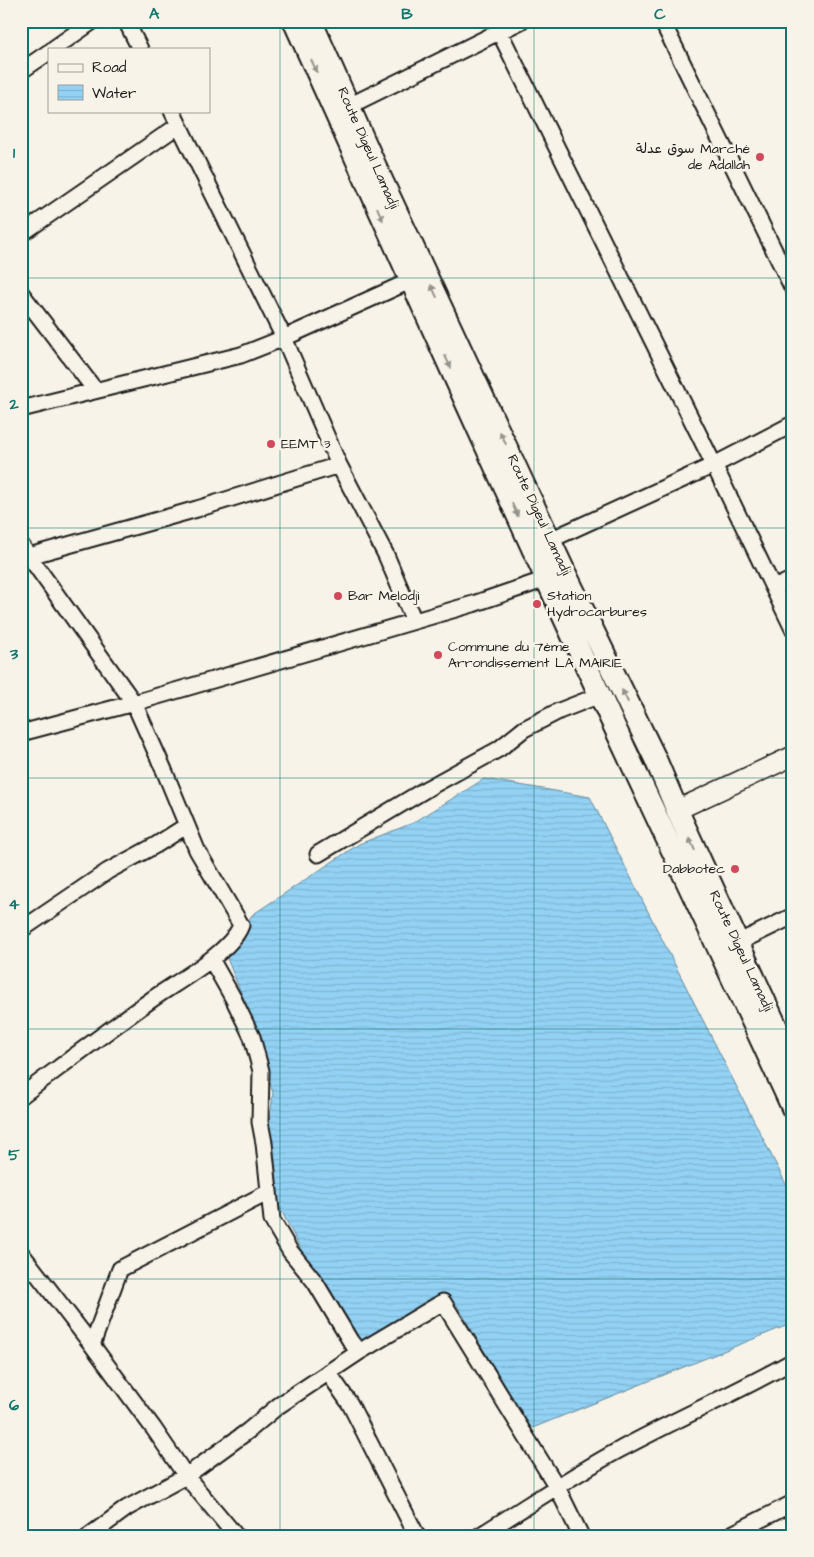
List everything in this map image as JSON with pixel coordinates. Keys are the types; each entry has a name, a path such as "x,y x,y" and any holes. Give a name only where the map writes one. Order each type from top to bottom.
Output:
{"main road":[{"path":"294,21 410,281 486,443 556,576 600,695 793,1109"},
{"name":"Route Digeul Lamadji","path":"311,21 550,540 556,576 655,758 737,943 793,1063"}],"street":[{"path":"54,48 93,21"},
{"path":"126,21 140,48"},
{"path":"349,106 496,26 520,21"},
{"path":"662,21 793,289"},
{"path":"496,26 714,464 793,628"},
{"path":"21,71 48,53"},
{"path":"172,112 284,338 339,466 386,555 414,621"},
{"path":"21,234 179,125"},
{"path":"21,409 241,355 284,338 410,281"},
{"path":"21,292 95,390"},
{"path":"550,540 714,464 793,424"},
{"path":"21,1096 151,999 211,959 238,934 241,925 197,850 134,703 24,553 197,509 339,466"},
{"path":"21,732 134,703 414,621 556,576"},
{"path":"774,588 793,579"},
{"path":"318,854 499,748 524,729 600,695"},
{"path":"677,810 793,756"},
{"path":"21,930 108,871 186,826"},
{"path":"737,943 793,916"},
{"path":"211,959 252,1037 261,1071 260,1122 272,1220 290,1251 315,1282 359,1352"},
{"path":"92,1346 120,1269 269,1192"},
{"path":"21,1253 92,1346 186,1476 236,1536"},
{"path":"89,1536 127,1508 186,1476 248,1431 278,1406 328,1372 443,1302 557,1487 581,1536"},
{"path":"480,1536 557,1487 622,1449 746,1387 793,1361"},
{"path":"328,1372 350,1404 417,1536"},
{"path":"728,1536 793,1503"}],"water":[{"path":"484,779 590,797 793,1198 793,1323 530,1429 457,1305 439,1294 358,1346 308,1264 277,1202 269,1125 273,1093 250,1015 226,956 252,915 359,844 413,823"}],"place":[{"name":"سوق عدلة Marché de Adallah","path":"760,157"},
{"name":"EEMT 3","path":"271,444"},
{"name":"Bar Melodji","path":"338,596"},
{"name":"Station Hydrocarbures","path":"537,604"},
{"name":"Commune du 7ème Arrondissement LA MAIRIE","path":"438,655"},
{"name":"Dabbotec","path":"735,869"}]}
